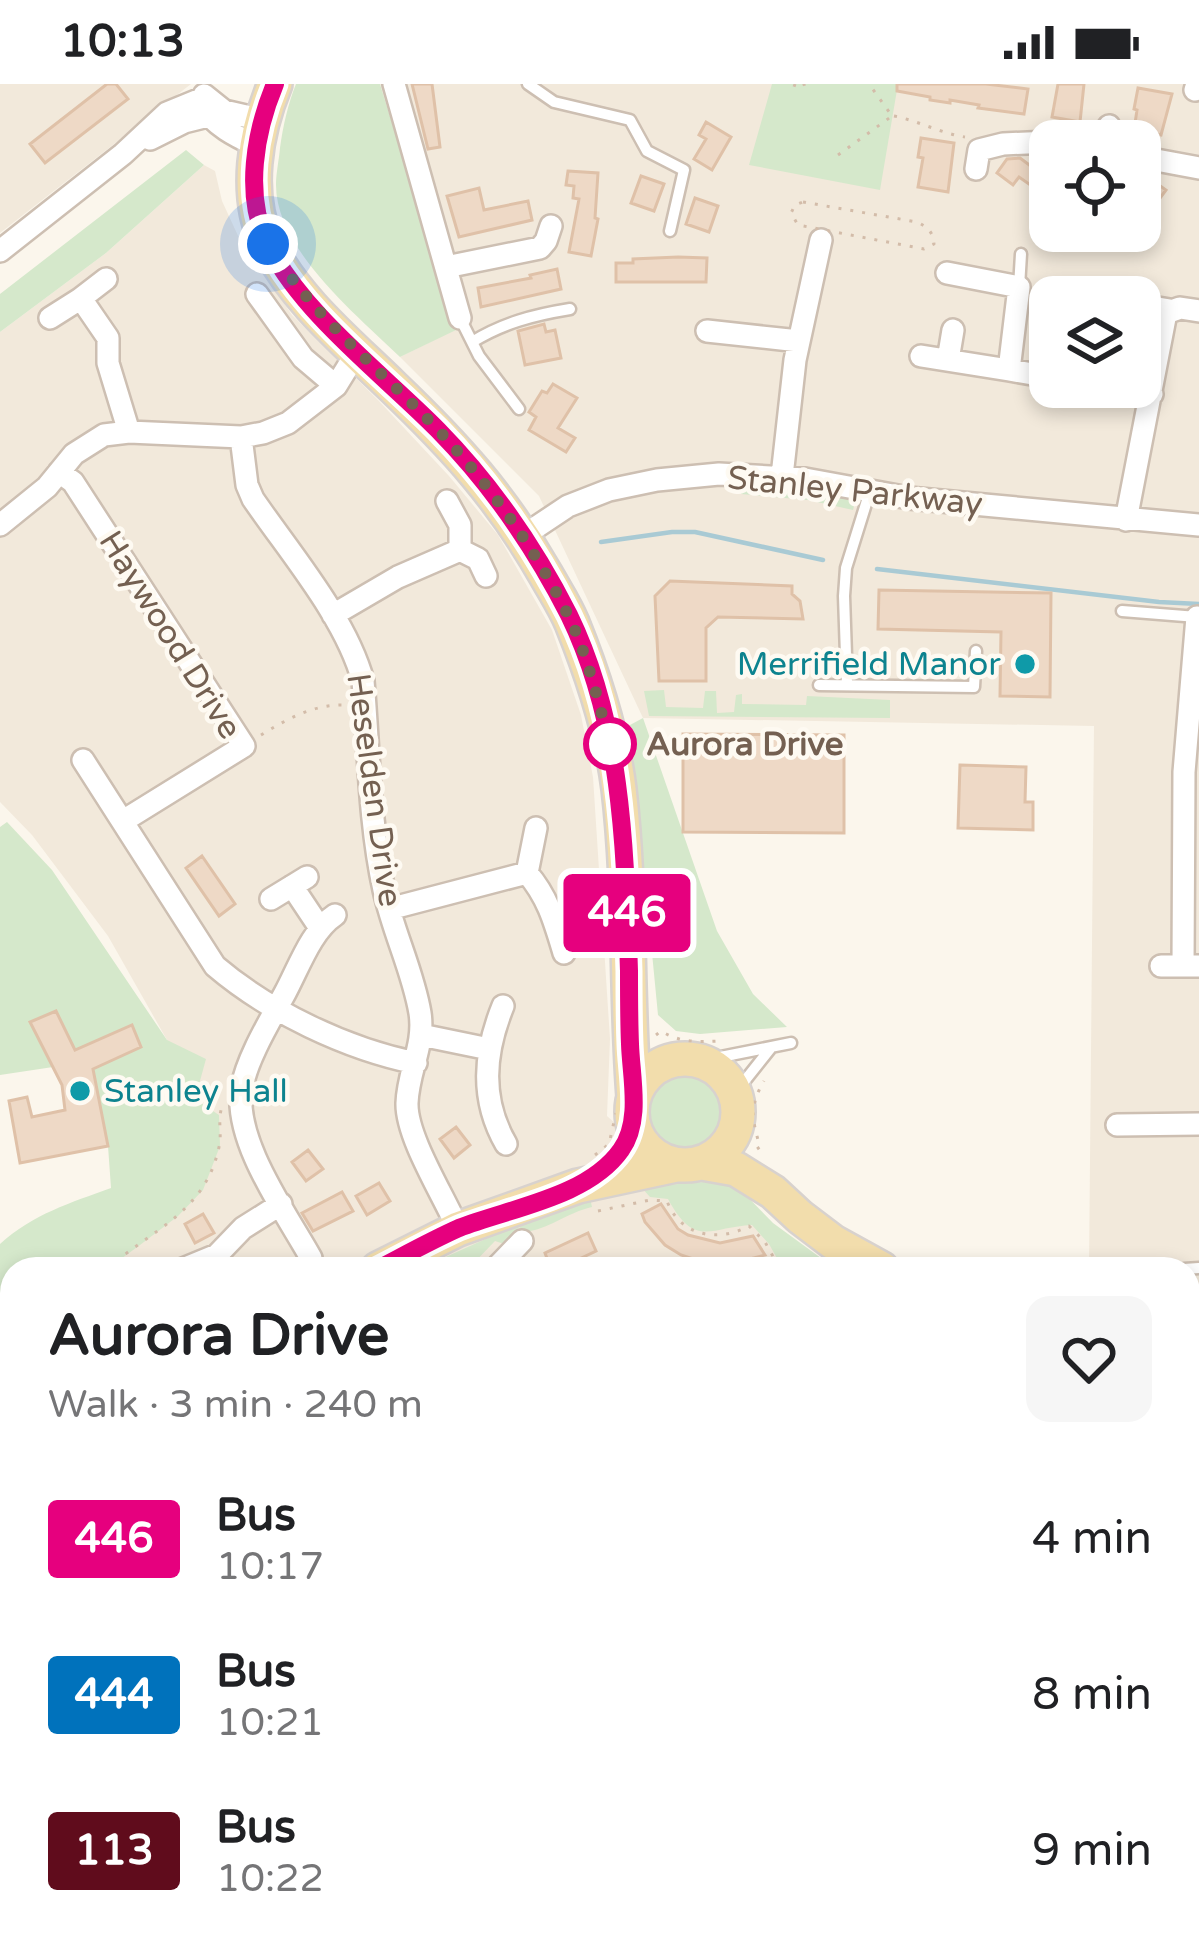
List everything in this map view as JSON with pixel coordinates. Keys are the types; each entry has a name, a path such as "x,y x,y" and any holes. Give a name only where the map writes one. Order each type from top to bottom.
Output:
{"main road":[{"path":"275,84 260,133 254,193 268,244 307,300 490,488 524,536 569,616 601,706 619,785 626,873 634,1131 651,1153 689,1164 736,1169 860,1257"},
{"path":"629,998 643,1029 701,1054 721,1072 749,1111 749,1153 773,1192"},
{"path":"588,1199 621,1151 646,1077 656,1068 701,1054"},
{"path":"402,1257 458,1229 588,1199 723,1150 749,1111"}],"street":[{"path":"394,84 460,318"},
{"path":"0,251 167,113 201,96 232,134 260,133"},
{"path":"973,152 1003,143 1029,142"},
{"path":"1161,161 1199,168"},
{"path":"446,267 540,248 550,226"},
{"path":"782,476 799,341 821,240"},
{"path":"947,273 1019,287 1009,370"},
{"path":"50,318 106,279"},
{"path":"257,294 303,358 336,386"},
{"path":"80,299 108,338 108,363 129,432"},
{"path":"1161,308 1199,311"},
{"path":"1161,343 1170,310"},
{"path":"948,360 953,330"},
{"path":"707,333 799,341"},
{"path":"0,526 46,487 74,454 104,435 241,437 263,433 287,423 336,386 358,352"},
{"path":"921,356 1029,373"},
{"path":"1126,520 1149,408"},
{"name":"Heselden Drive","path":"241,437 253,499 333,615 358,662 377,846 389,909 417,995 421,1035 408,1091 408,1121 458,1229"},
{"name":"Haywood Drive","path":"59,472 73,482 244,746 123,820"},
{"name":"Stanley Parkway","path":"524,536 568,506 610,490 719,474 782,476 909,498 1199,525"},
{"path":"447,501 460,525 460,550"},
{"path":"333,615 398,577 460,550"},
{"path":"460,550 478,559 486,576"},
{"path":"1181,966 1184,772 1198,617"},
{"path":"83,760 215,966 277,1007 360,1049 416,1063"},
{"path":"527,873 536,828"},
{"path":"389,909 527,873"},
{"path":"527,873 552,914 564,953"},
{"path":"271,898 299,882 327,922 277,1007 242,1087 242,1115 260,1164 310,1257"},
{"path":"502,1006 489,1048 489,1101 506,1144"},
{"path":"421,1035 489,1048"},
{"path":"1117,1124 1199,1124"},
{"path":"212,1257 243,1228 281,1204"},
{"path":"507,1257 522,1241"}],"lane":[{"path":"528,84 554,102 630,120 647,151 684,170 670,231"},
{"path":"1019,287 1021,254"},
{"path":"472,342 518,320 570,309"},
{"path":"460,318 497,383 519,409"},
{"path":"847,685 846,568 870,491"},
{"path":"1122,611 1198,617"},
{"path":"819,685 974,687 976,651"},
{"path":"701,1054 791,1043"},
{"path":"749,1111 770,1049"}],"path":[{"path":"795,84 806,84"},
{"path":"869,84 892,116 941,133 973,152"},
{"path":"838,154 892,116"},
{"path":"803,202 916,221 927,227 934,244 924,249 798,225 790,213 803,202"},
{"path":"244,746 288,718 322,705 365,705"},
{"path":"661,1031 688,1042 701,1054"},
{"path":"123,1257 178,1216 203,1190 220,1146 219,1115 227,1096"},
{"path":"588,1199 667,1201 681,1223 700,1233 726,1235 749,1226 773,1257"}],"shaded area":[{"path":"0,84 191,84 0,233"},
{"path":"380,84 1199,84 1199,1257 1089,1257 1094,726 643,718 539,496 400,357 456,329"},
{"path":"204,165 215,171 222,201 240,240 292,315 378,400 498,535 552,630 581,715 593,777 610,1039 607,1116 673,1175 737,1189 784,1239 810,1257 94,1257 148,1212 167,1040 108,936 32,835 0,802 0,332 106,253"}],"green space":[{"path":"296,84 380,84 456,330 400,357 322,280 289,234 276,185"},
{"path":"772,84 898,84 880,190 749,165"},
{"path":"186,150 204,165 106,253 0,332 0,294"},
{"path":"741,483 848,496 854,506 853,510 741,494"},
{"path":"664,690 666,707 703,708 705,691 716,691 717,713 734,712 736,695 742,694 742,704 806,705 807,696 890,700 890,718 649,716 644,691"},
{"path":"643,718 717,931 753,994 787,1027 700,1034 676,1031 658,1015 630,725"},
{"path":"7,822 52,870 167,1040 206,1059 195,1099 219,1115 220,1146 203,1190 178,1216 123,1257 0,1257 0,1244 39,1217 111,1188 93,1069 141,1046 132,1025 75,1050 55,1011 31,1022 53,1067 0,1075 0,827"},
{"path":"684,1069 714,1082 727,1112 714,1142 684,1155 654,1142 641,1112 654,1082"},
{"path":"716,1181 736,1185 773,1223 820,1257 776,1257 752,1225 695,1230 668,1199 650,1197 641,1187"},
{"path":"590,1198 592,1207 533,1231 519,1227 504,1244 495,1241 480,1257 446,1257 523,1222"}],"building":[{"path":"107,84 116,84 128,99 45,163 30,144"},
{"path":"412,84 432,84 440,147 428,149"},
{"path":"897,84 1028,89 1024,114 930,100 897,91"},
{"path":"1058,84 1084,84 1080,120 1052,117"},
{"path":"1138,88 1172,94 1161,135 1161,120 1136,120"},
{"path":"706,122 731,137 712,170 694,159 706,139 699,135"},
{"path":"921,138 954,143 948,192 918,187"},
{"path":"1020,158 1029,165 1029,184 1019,177 1013,185 997,173 1007,159"},
{"path":"568,171 598,173 598,219 591,256 569,252 579,199 573,198 574,186 566,185"},
{"path":"641,176 664,184 654,211 631,203"},
{"path":"479,188 484,210 528,201 532,220 459,237 447,196"},
{"path":"695,198 718,206 709,232 686,224"},
{"path":"707,258 706,282 616,282 616,263"},
{"path":"557,269 561,289 481,307 478,288"},
{"path":"544,324 546,332 555,330 561,358 525,365 518,331"},
{"path":"553,384 577,398 558,428 575,438 566,452 529,430 536,417 529,412 542,391 547,393"},
{"path":"670,581 792,586 803,619 718,617 706,628 706,681 659,681 655,596"},
{"name":"Merrifield Manor","path":"879,590 1051,593 1050,697 1000,696 1001,632 878,629"},
{"path":"683,734 844,735 844,833 683,832"},
{"path":"960,765 1026,767 1025,802 1033,802 1033,830 958,828"},
{"path":"202,856 235,904 219,916 186,868"},
{"name":"Stanley Hall","path":"56,1011 75,1050 132,1025 141,1047 93,1069 108,1146 20,1163 9,1101 27,1097 32,1117 65,1110 62,1085 30,1022"},
{"path":"456,1127 470,1145 454,1158 440,1139"},
{"path":"308,1150 323,1169 306,1181 292,1162"},
{"path":"379,1183 390,1201 367,1215 356,1196"},
{"path":"342,1192 353,1211 313,1231 302,1213"},
{"path":"661,1204 678,1229 688,1235 720,1243 753,1236 765,1255 681,1255 665,1245 642,1214"},
{"path":"203,1214 214,1233 195,1243 185,1224"},
{"path":"588,1233 596,1251 583,1257 546,1257 545,1253"}],"waterway":[{"path":"601,542 695,532 823,560"},
{"path":"877,569 1199,604"}],"bus line":[{"name":"446","path":"275,84 256,154 254,193 268,244 307,300 439,431 490,488 524,536 582,648 619,785 634,1097 621,1151 578,1186 458,1229 402,1257"}],"place":[{"name":"Merrifield Manor","path":"1025,664"},
{"name":"Aurora Drive","path":"610,744"},
{"name":"Stanley Hall","path":"80,1091"}],"route":[{"path":"268,244 307,300 439,431 490,488 524,536 569,616 610,744"}]}
